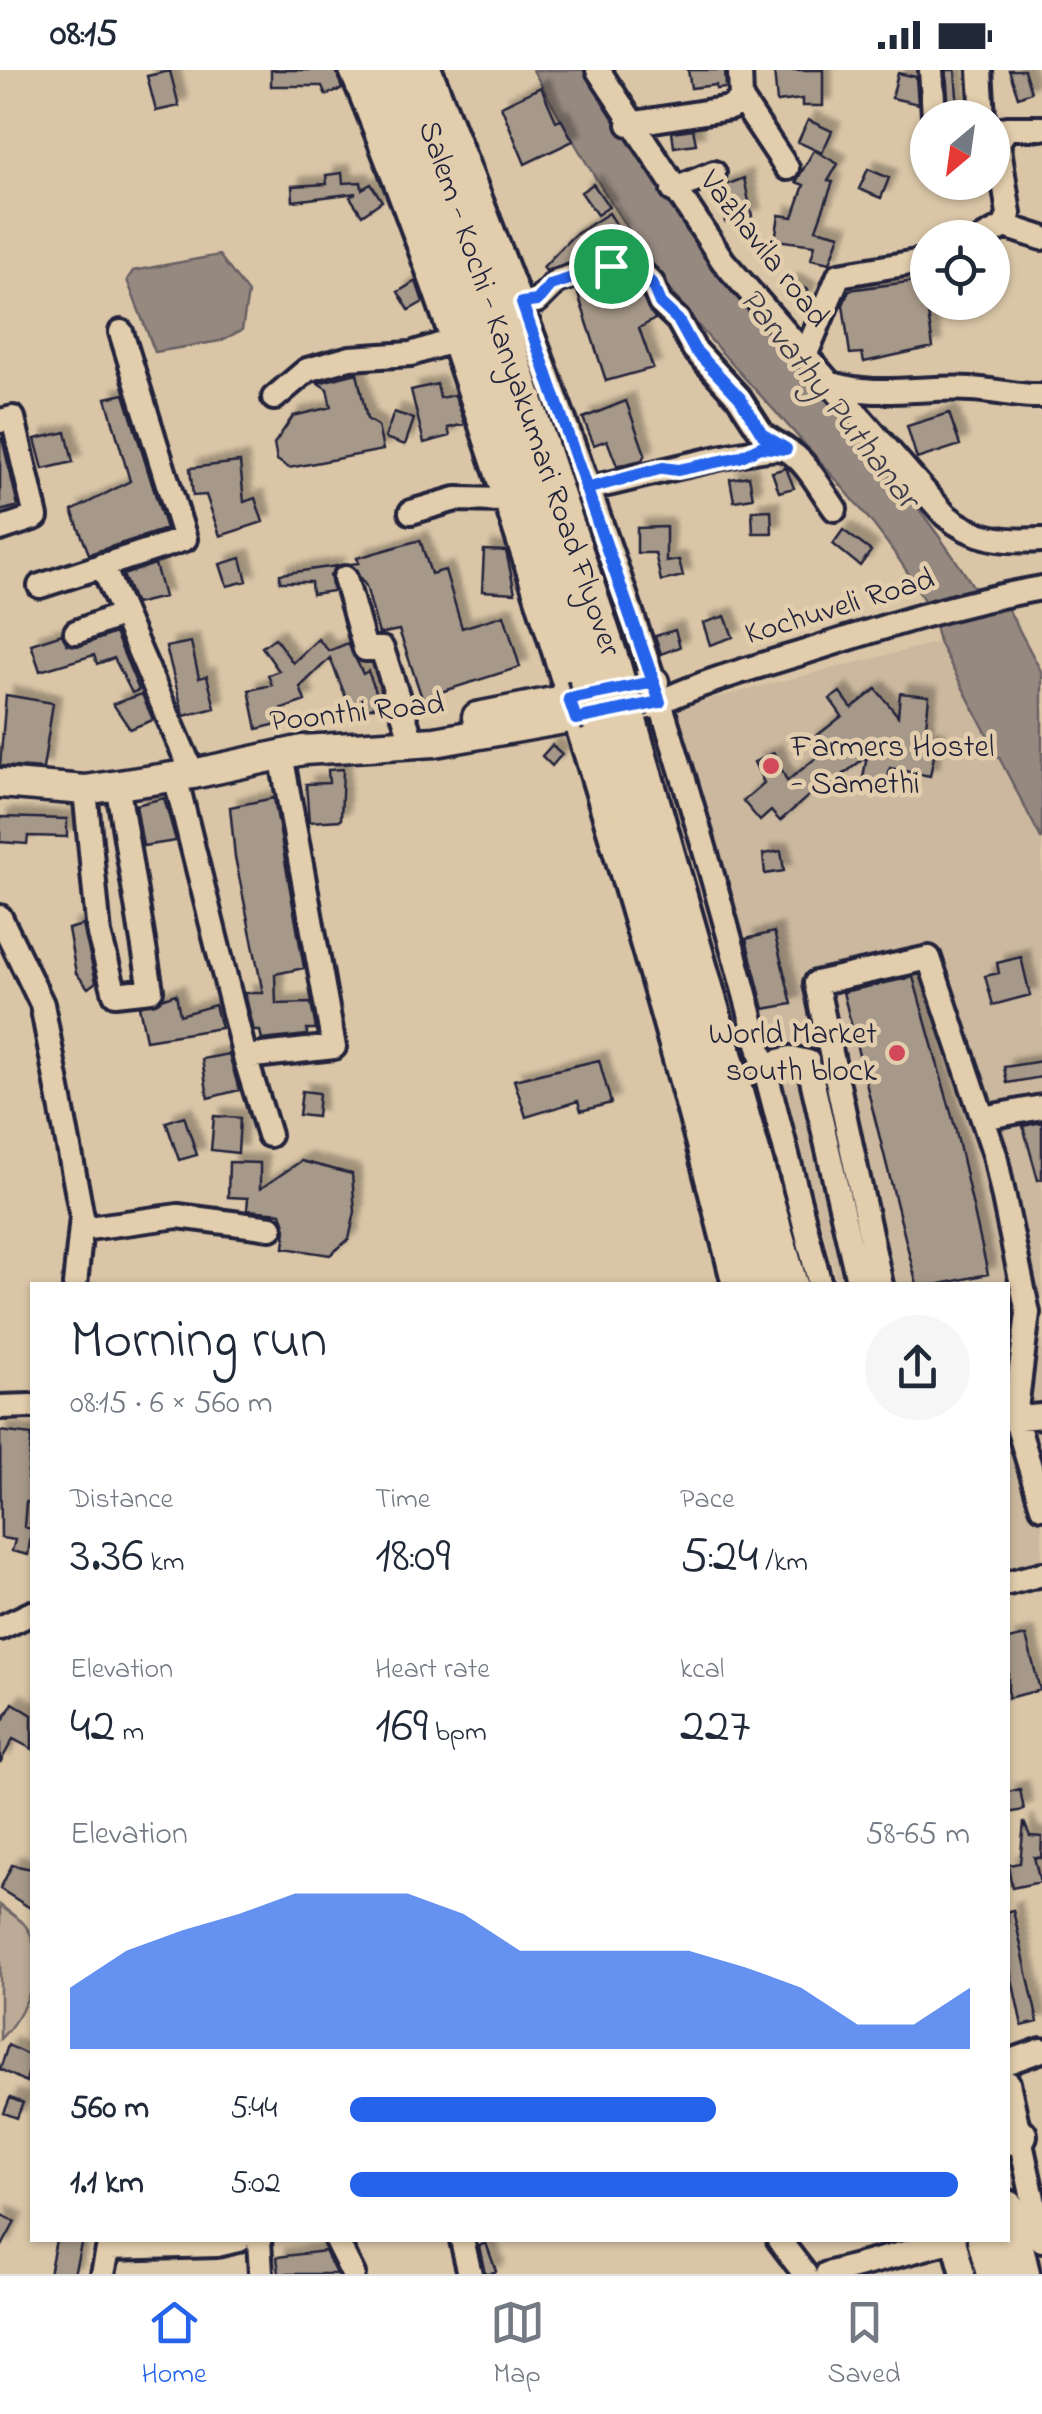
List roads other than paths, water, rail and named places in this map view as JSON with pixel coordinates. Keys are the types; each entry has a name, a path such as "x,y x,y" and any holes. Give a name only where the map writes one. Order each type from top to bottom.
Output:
{"highway":[{"name":"Salem - Kochi - Kanyakumari Road Flyover","path":"374,70 506,422 790,1282"},
{"name":"Salem - Kochi - Kanyakumari Road Flyover","path":"406,70 498,316 596,701 758,1282"},
{"path":"1010,2217 1023,2274"},
{"path":"985,2242 993,2274"}],"main road":[{"name":"Poonthi Road","path":"0,783 84,790 184,775 281,754 435,742 596,701 657,692"}],"street":[{"path":"351,70 390,163 505,500 596,701 733,1282"},
{"path":"430,70 522,303 657,692 765,1065 819,1282"},
{"name":"Vazhavila road","path":"598,70 723,261 957,524 1004,542 1042,540"},
{"path":"742,70 741,100 787,168"},
{"path":"931,70 933,100"},
{"path":"980,70 982,100"},
{"path":"630,124 730,108 741,100"},
{"path":"1010,128 1042,128"},
{"path":"674,190 714,172"},
{"path":"1010,228 1042,238"},
{"path":"522,303 537,301 557,282 620,262 634,265 652,284 660,303 678,320 694,349 740,398 763,435 786,449 822,487 835,509"},
{"path":"805,356 839,275 910,263"},
{"path":"40,586 185,540 122,332"},
{"path":"274,398 307,370 350,358 411,354 452,341"},
{"path":"829,383 855,392 967,388 1016,397 1042,396"},
{"path":"0,421 13,418 36,517 0,529"},
{"path":"586,489 663,468 678,470 740,457 760,447 786,449"},
{"path":"411,512 456,499 505,500"},
{"path":"102,565 184,775 245,1057 270,1135"},
{"path":"345,578 359,640 365,649 382,649 412,741"},
{"name":"Kochuveli Road","path":"657,692 702,683 912,618 1042,588"},
{"path":"76,632 124,614"},
{"path":"245,1057 334,1047 281,754"},
{"path":"84,790 99,934 115,994 151,990 117,784"},
{"path":"0,917 42,1004 80,1229 75,1282"},
{"path":"881,1282 816,983 928,958 983,1118 1028,1313 1010,1416 1042,1507"},
{"path":"765,1065 790,1058 808,1062 858,1282"},
{"path":"983,1118 1042,1106"},
{"path":"80,1229 178,1216 270,1228"},
{"path":"0,1406 30,1406"},
{"path":"1010,1416 1042,1416"},
{"path":"1010,1582 1042,1574"},
{"path":"0,1628 30,1615"},
{"path":"1010,2061 1042,2050"},
{"path":"1010,2101 1014,2137 1041,2231"},
{"path":"103,2274 110,2244 230,2242"},
{"path":"260,2242 262,2274"},
{"path":"337,2242 352,2274"},
{"path":"462,2242 470,2274"},
{"path":"781,2242 805,2274"},
{"path":"827,2274 947,2242"},
{"path":"955,2242 963,2274"}],"water":[{"name":"Parvathy Puthanar","path":"533,70 590,70 631,143 728,278 888,470 985,605 1008,609 1042,673 1042,840 902,564 833,476 670,289 608,198"},
{"path":"219,255 248,293 242,330 220,341 155,352 127,280 133,271"}],"place":[{"name":"Farmers Hostel - Samethi","path":"771,766"},
{"name":"World Market south block","path":"897,1053"}]}
